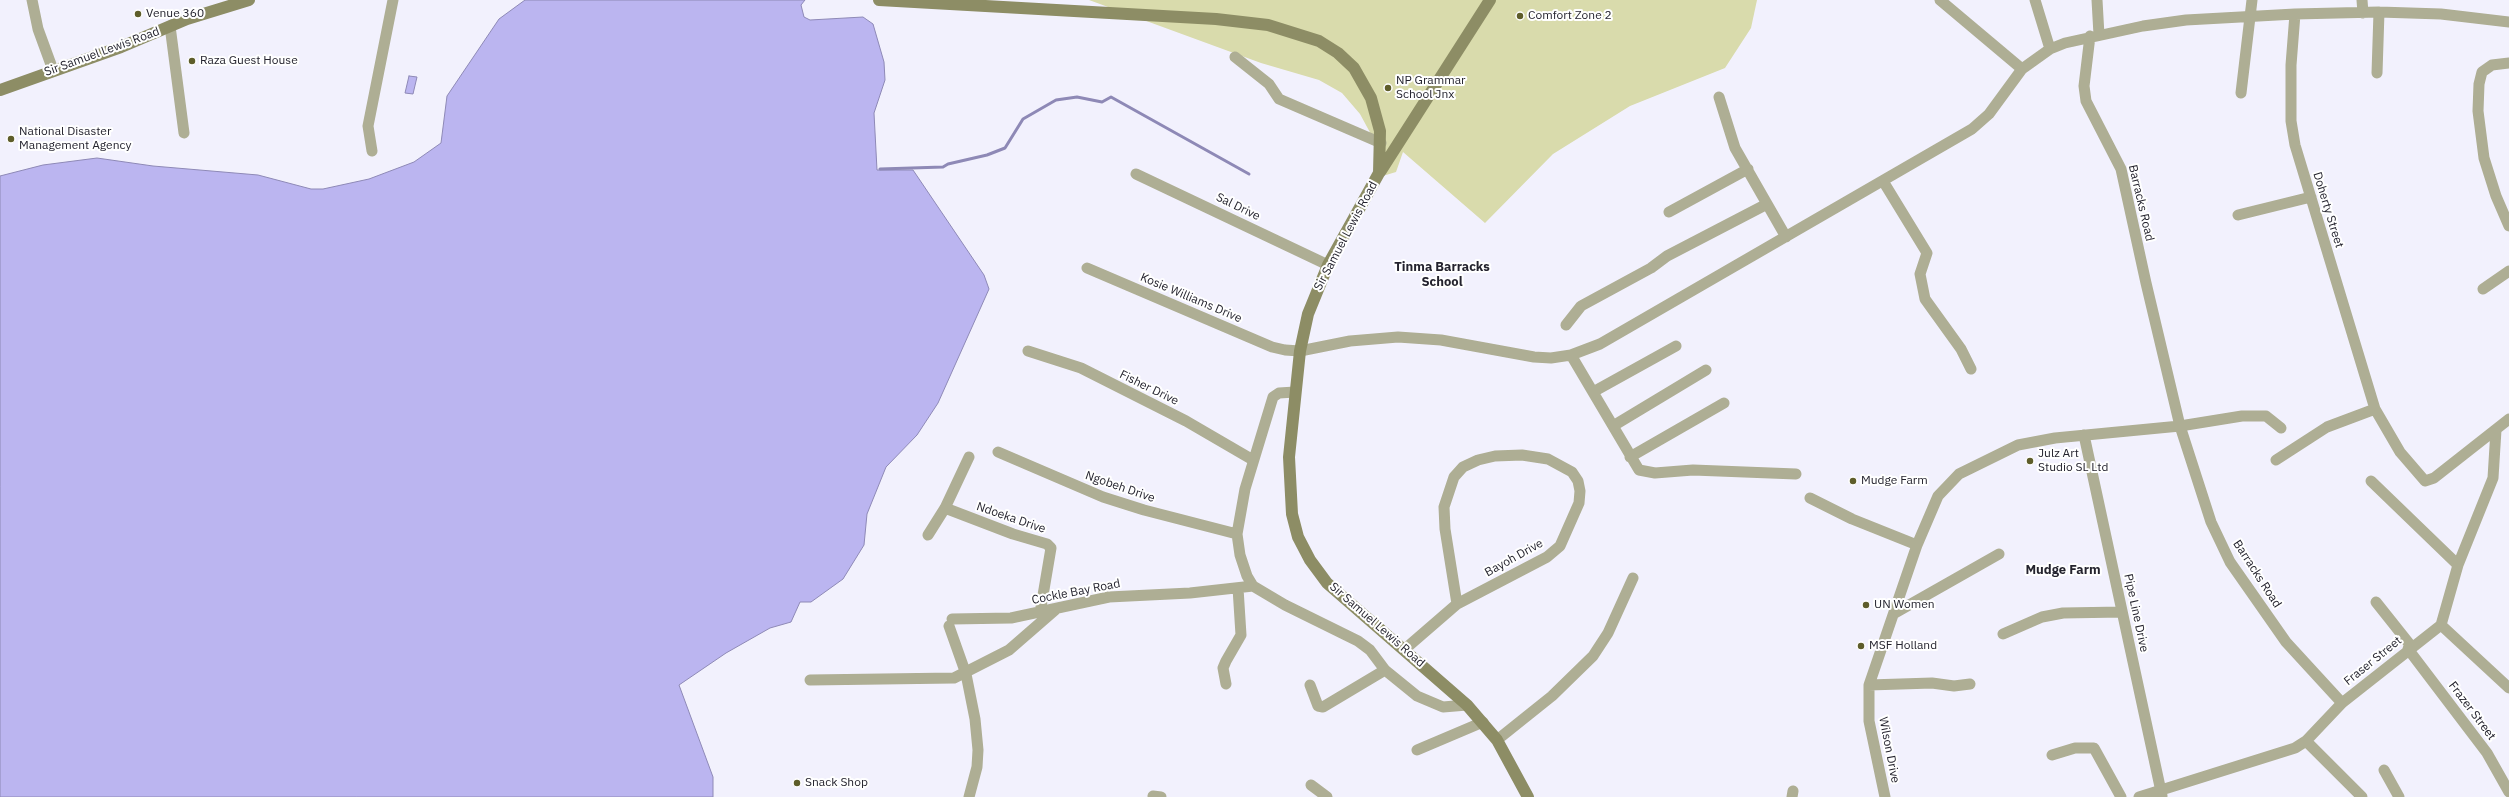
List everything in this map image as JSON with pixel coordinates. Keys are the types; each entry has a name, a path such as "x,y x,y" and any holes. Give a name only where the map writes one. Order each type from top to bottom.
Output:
{"main road":[{"name":"Sir Samuel Lewis Road","path":"0,90 121,47 204,13 249,0"},
{"name":"Sir Samuel Lewis Road","path":"879,0 1216,19 1268,25 1296,32 1319,41 1338,53 1354,68 1371,98 1380,131 1381,143 1379,173 1328,265 1308,314 1300,351 1289,457 1289,485 1292,514 1298,537 1310,560 1327,583 1346,602 1405,649 1467,704 1497,740 1528,797"},
{"path":"1379,173 1490,0"},
{"path":"1380,131 1392,136 1404,135"}],"street":[{"path":"32,0 38,29 53,70"},
{"path":"372,151 368,126 393,0"},
{"path":"1940,0 2022,70"},
{"path":"2036,0 2050,50"},
{"name":"Barracks Road","path":"2096,0 2094,36 2084,86 2086,101 2123,174 2146,284 2180,426 2211,522 2230,562 2286,642 2342,703"},
{"path":"2241,93 2252,18 2252,0"},
{"path":"2362,0 2363,13"},
{"path":"2376,73 2379,12"},
{"path":"1300,351 1350,341 1398,337 1441,340 1534,357 1551,358 1572,355 1600,344 1972,129 1989,114 2022,70 2050,50 2094,36 2142,26 2186,20 2252,18 2295,14 2379,12 2441,14 2509,22"},
{"name":"Doherty Street","path":"2295,14 2291,65 2291,121 2295,145 2375,409 2400,452 2425,481 2434,478 2509,419"},
{"path":"170,26 184,133"},
{"path":"1235,57 1269,84 1279,99 1381,143"},
{"path":"2509,62 2492,65 2482,72 2479,84 2478,112 2484,158 2496,196 2509,226"},
{"path":"1719,97 1736,148 1786,237"},
{"path":"1669,212 1748,169"},
{"name":"Sal Drive","path":"1136,174 1328,265"},
{"path":"1883,181 1927,253 1920,274 1925,298 1961,349 1971,369"},
{"path":"2238,215 2311,197"},
{"path":"1566,325 1581,306 1651,268 1666,256 1767,204"},
{"name":"Kosie Williams Drive","path":"1087,268 1272,347 1300,351"},
{"path":"2482,289 2509,271"},
{"path":"1593,392 1676,346"},
{"name":"Fisher Drive","path":"1028,351 1081,368 1186,421 1253,460"},
{"path":"1572,355 1630,457 1639,470 1655,473 1693,470 1796,474"},
{"path":"1612,426 1706,370"},
{"path":"1295,392 1278,393 1273,397 1253,460 1237,534 1243,565 1253,586 1285,605 1358,641 1370,650 1385,670 1417,696 1443,707 1467,704"},
{"path":"1630,457 1724,403"},
{"path":"2276,460 2328,427 2375,409"},
{"path":"1970,684 1954,686 1932,683 1869,685 1917,545 1938,496 1959,474 2018,445 2084,435 2180,426 2242,416 2266,416 2281,428"},
{"path":"2496,430 2493,478 2458,565 2440,625 2509,688"},
{"name":"Pipe Line Drive","path":"2084,435 2162,794"},
{"name":"Ngobeh Drive","path":"998,452 1103,497 1144,510 1237,534"},
{"name":"Bayoh Drive","path":"1405,649 1457,604 1547,557 1560,546 1579,503 1579,486 1572,472 1548,459 1522,455 1495,456 1478,460 1463,468 1454,477 1444,507 1445,529 1457,604"},
{"path":"928,535 945,508 969,457"},
{"path":"2371,481 2458,565"},
{"path":"1810,498 1852,519 1917,545"},
{"name":"Ndoeka Drive","path":"945,508 1013,534 1047,544 1051,548 1040,613"},
{"path":"1894,612 1999,554"},
{"path":"1497,740 1552,696 1593,656 1608,633 1633,578"},
{"name":"Cockle Bay Road","path":"966,674 951,622 996,619 1040,613 1109,597 1190,593 1253,586"},
{"path":"1226,684 1224,668 1242,635 1238,588"},
{"name":"Frazer Street","path":"2376,602 2487,753 2509,792"},
{"path":"810,680 954,678 966,674 1009,650 1056,610"},
{"path":"2003,634 2042,617 2063,613 2122,612"},
{"name":"Fraser Street","path":"2139,797 2162,794 2282,754 2306,741 2342,703 2440,625"},
{"path":"1310,685 1318,706 1323,706 1385,670"},
{"path":"966,674 975,719 978,750 977,767 969,797"},
{"name":"Wilson Drive","path":"1869,685 1869,721 1885,797"},
{"path":"1417,750 1483,722"},
{"path":"2306,741 2362,797"},
{"path":"2052,756 2075,748 2094,748 2121,797"},
{"path":"2384,770 2399,797"},
{"path":"1311,785 1327,797"}],"green space":[{"path":"1089,0 1757,0 1751,28 1725,68 1630,106 1553,154 1485,223 1403,152 1396,172 1386,175 1381,171 1373,138 1360,114 1342,93 1319,80 1261,63"}],"shaded area":[{"path":"525,0 805,0 801,5 804,17 810,20 863,17 873,24 884,62 885,80 874,113 877,170 913,170 984,275 989,289 938,403 917,435 886,467 867,514 864,545 843,579 811,602 800,602 791,622 770,628 726,653 679,685 713,777 713,797 0,797 0,176 43,165 97,158 153,166 258,175 311,189 323,189 369,179 414,162 441,143 447,96 499,19"},
{"path":"409,76 417,77 413,94 405,93"}],"waterway":[{"path":"880,169 943,167 948,164 987,155 1005,148 1023,119 1056,100 1077,97 1102,102 1111,97 1249,174"}],"place":[{"name":"Venue 360","path":"138,14"},
{"name":"Comfort Zone 2","path":"1520,16"},
{"name":"Raza Guest House","path":"192,61"},
{"name":"NP Grammar School Jnx","path":"1388,88"},
{"name":"National Disaster Management Agency","path":"11,139"},
{"name":"Julz Art Studio SL Ltd","path":"2030,461"},
{"name":"Mudge Farm","path":"1853,481"},
{"name":"UN Women","path":"1866,605"},
{"name":"MSF Holland","path":"1861,646"},
{"name":"Snack Shop","path":"797,783"}],"district":[{"name":"Tinma Barracks School","path":"1442,274"},
{"name":"Mudge Farm","path":"2063,570"}]}
